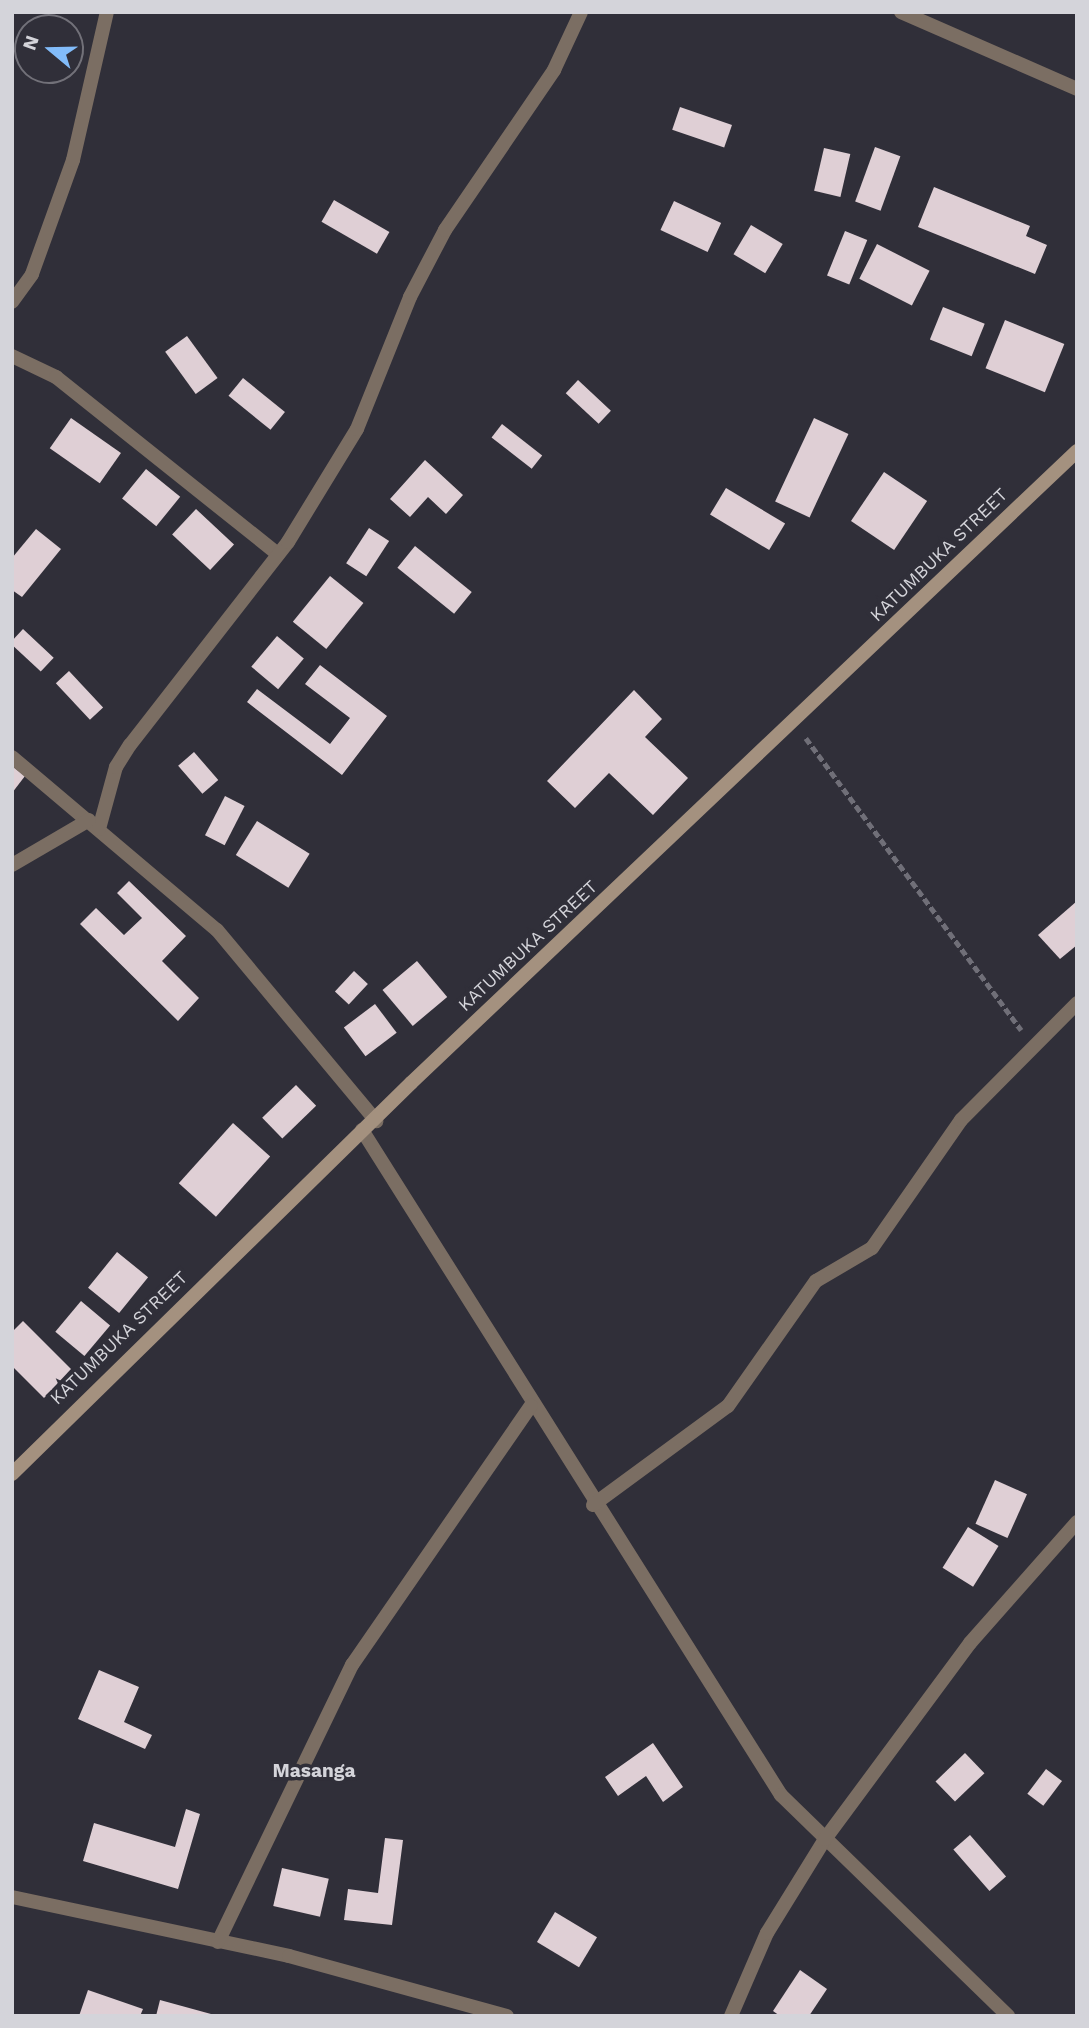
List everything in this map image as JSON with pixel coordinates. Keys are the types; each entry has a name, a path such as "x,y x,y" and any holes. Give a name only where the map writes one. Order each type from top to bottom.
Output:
{"main road":[{"name":"KATUMBUKA STREET","path":"12,1474 362,1130 376,1121 1077,451"}],"street":[{"path":"12,865 94,825 116,767 130,745 278,554 357,429 410,297 446,230 554,70 581,12"},
{"path":"901,12 1077,89"},
{"path":"12,302 32,274 73,160 105,13"},
{"path":"12,356 56,377 278,554"},
{"path":"12,757 217,930 376,1121"},
{"path":"593,1505 727,1406 816,1281 872,1248 961,1120 1031,1044 1077,1003"},
{"path":"362,1130 726,1716 782,1795 1008,2016"},
{"path":"218,1941 352,1665 531,1406"},
{"path":"731,2016 767,1933 825,1839 970,1643 1077,1522"},
{"path":"12,1896 218,1941 507,2016"}],"path":[{"path":"793,720 1031,1044"}],"building":[{"path":"680,107 732,125 724,148 672,130"},
{"path":"875,147 900,156 881,211 855,202"},
{"path":"824,148 850,154 840,197 814,191"},
{"path":"934,187 1030,226 1026,236 1047,245 1035,274 918,227"},
{"path":"334,200 389,232 377,254 322,222"},
{"path":"674,201 721,223 708,252 660,230"},
{"path":"751,225 783,244 765,273 733,254"},
{"path":"845,231 867,240 849,284 827,276"},
{"path":"877,244 930,271 912,306 859,279"},
{"path":"943,307 985,324 972,356 930,339"},
{"path":"1005,320 1064,344 1045,392 986,368"},
{"path":"187,336 218,378 196,394 165,352"},
{"path":"243,378 285,412 270,430 229,396"},
{"path":"578,380 611,411 599,424 566,393"},
{"path":"71,418 121,453 100,483 50,448"},
{"path":"814,418 848,434 810,517 775,501"},
{"path":"502,424 542,455 532,469 492,437"},
{"path":"425,460 463,495 446,514 428,497 410,517 390,499"},
{"path":"146,469 180,497 156,526 122,499"},
{"path":"884,472 927,501 894,550 851,521"},
{"path":"726,488 785,524 769,550 710,515"},
{"path":"196,509 234,544 210,570 172,535"},
{"path":"369,528 389,541 366,576 346,563"},
{"path":"36,529 61,549 22,597 12,590 12,558"},
{"path":"415,546 472,592 454,614 397,568"},
{"path":"330,576 363,603 326,649 293,622"},
{"path":"23,629 54,658 41,672 12,645 12,641"},
{"path":"277,636 304,658 278,689 251,667"},
{"path":"320,665 387,716 342,775 247,702 257,689 330,744 350,718 305,684"},
{"path":"69,671 103,708 90,720 56,683"},
{"path":"634,690 662,719 645,737 688,778 653,815 609,773 575,808 547,781"},
{"path":"194,752 218,780 202,794 178,766"},
{"path":"12,766 25,776 12,793"},
{"path":"225,796 245,806 225,845 205,835"},
{"path":"257,821 310,854 288,888 236,855"},
{"path":"129,881 186,936 162,961 199,998 178,1021 80,924 96,908 124,935 142,918 117,893"},
{"path":"1077,901 1077,945 1060,959 1038,935"},
{"path":"417,961 447,997 413,1026 383,990"},
{"path":"354,971 368,984 349,1004 335,991"},
{"path":"375,1004 397,1033 366,1056 344,1027"},
{"path":"296,1085 316,1106 282,1139 262,1118"},
{"path":"233,1123 270,1156 216,1217 179,1183"},
{"path":"117,1252 148,1277 119,1313 88,1288"},
{"path":"81,1301 110,1325 84,1356 55,1332"},
{"path":"23,1321 71,1369 44,1398 12,1366 12,1332"},
{"path":"995,1480 1027,1494 1007,1538 975,1524"},
{"path":"968,1527 999,1546 973,1587 943,1568"},
{"path":"99,1670 139,1687 124,1722 152,1735 145,1749 78,1719"},
{"path":"653,1743 683,1787 663,1802 646,1776 618,1796 605,1777"},
{"path":"965,1753 984,1773 955,1802 936,1781"},
{"path":"1046,1769 1062,1781 1043,1806 1027,1794"},
{"path":"186,1809 200,1814 178,1889 83,1861 94,1823 175,1847"},
{"path":"970,1835 1006,1877 989,1891 953,1849"},
{"path":"385,1838 403,1840 392,1925 344,1920 348,1889 378,1893"},
{"path":"282,1868 329,1879 320,1917 273,1906"},
{"path":"555,1912 597,1937 579,1967 537,1942"},
{"path":"800,1970 827,1989 809,2016 780,2016 773,2011"},
{"path":"88,1990 143,2009 140,2016 79,2016"},
{"path":"160,2000 211,2014 156,2016"}],"district":[{"name":"Masanga","path":"314,1771"}]}
